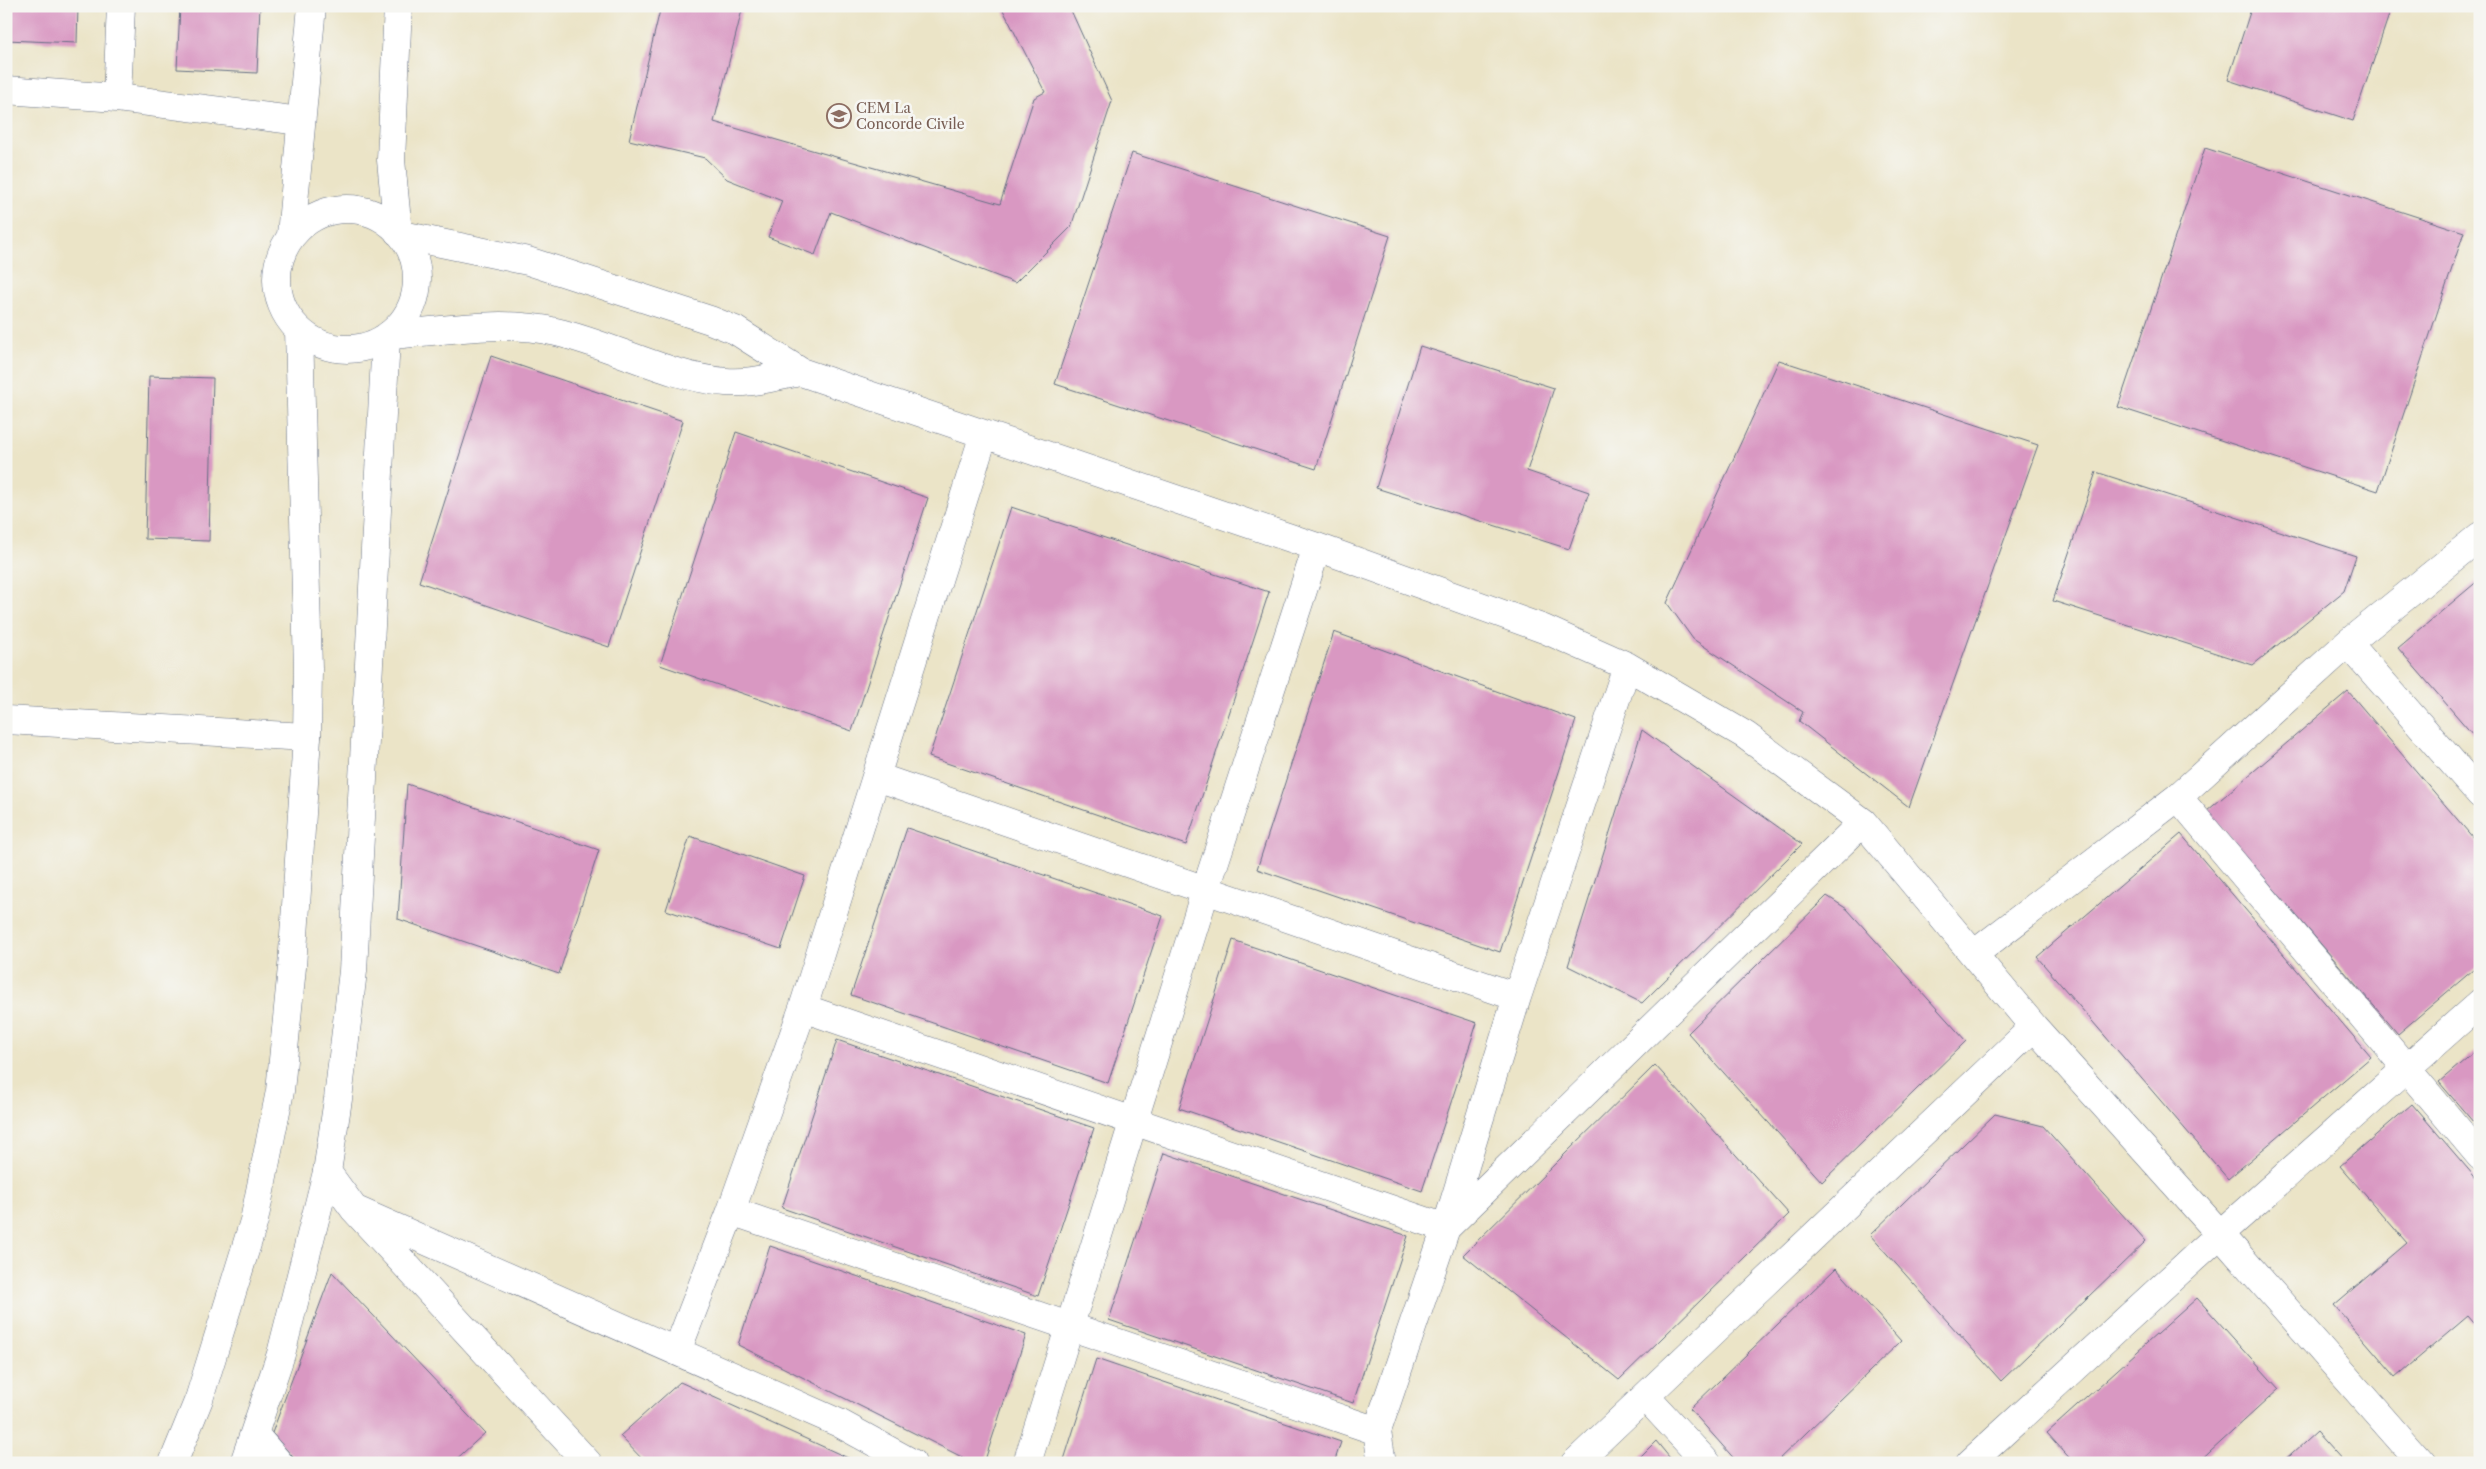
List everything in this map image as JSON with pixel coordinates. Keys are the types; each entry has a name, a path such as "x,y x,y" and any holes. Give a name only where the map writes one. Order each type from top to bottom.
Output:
{"street":[{"path":"117,98 121,6"},
{"path":"291,235 312,6"},
{"path":"398,6 391,160 400,234"},
{"path":"6,90 117,98 300,121"},
{"path":"344,208 364,210 383,218 400,234 412,255 416,269 414,299 405,319 388,336 368,346 350,349 332,348 314,341 299,330 286,314 277,288 276,274 281,254 291,235 306,221 324,212 344,208"},
{"path":"400,234 528,261 710,320 735,330 801,372 1317,547 1544,628 1627,666 1745,735 1863,822 2034,1027 2220,1234 2421,1463"},
{"path":"388,336 493,326 528,328 569,336 698,378 743,382 801,372"},
{"path":"173,1463 199,1399 254,1221 280,1091 292,968 307,736 308,660 299,330"},
{"path":"244,1463 281,1354 328,1172 353,971 388,336"},
{"path":"677,1351 731,1211 803,1008 984,434"},
{"path":"1974,954 2178,797 2348,643 2480,536"},
{"path":"1027,1463 1206,892 1317,547"},
{"path":"2348,643 2480,794"},
{"path":"1382,1463 1377,1430 1446,1228 1517,997 1627,666"},
{"path":"6,720 307,736"},
{"path":"877,777 1206,892 1517,997"},
{"path":"2178,797 2404,1069 2480,1156"},
{"path":"1446,1228 1863,822"},
{"path":"1970,1463 2220,1234 2480,1003"},
{"path":"803,1008 1446,1228"},
{"path":"1575,1463 2034,1027"},
{"path":"328,1172 354,1209 588,1463"},
{"path":"354,1209 839,1423 912,1463"},
{"path":"731,1211 1377,1430"},
{"path":"1646,1397 1707,1463"},
{"path":"255,1435 279,1463"}],"building":[{"path":"6,6 78,6 77,43 6,40"},
{"path":"180,6 260,6 257,73 177,69"},
{"path":"661,6 743,6 714,122 1000,204 1034,98 1045,92 1001,6 1069,6 1112,101 1071,227 1015,283 831,212 815,255 768,237 782,201 727,179 705,158 629,140"},
{"path":"2252,6 2392,6 2353,121 2228,80"},
{"path":"2205,148 2464,232 2378,491 2118,407"},
{"path":"1132,153 1390,236 1316,469 1055,384"},
{"path":"1420,346 1554,388 1527,471 1589,492 1569,549 1376,488"},
{"path":"491,356 683,421 609,647 419,582"},
{"path":"1779,360 2038,445 1909,807 1799,721 1803,712 1693,639 1667,603"},
{"path":"149,376 213,378 209,541 145,539"},
{"path":"736,432 928,498 852,731 660,665"},
{"path":"2096,472 2356,556 2344,591 2253,665 2053,601"},
{"path":"1011,507 1269,592 1186,845 929,757"},
{"path":"2480,579 2480,743 2398,648"},
{"path":"1334,632 1576,720 1500,952 1257,869"},
{"path":"2348,691 2480,846 2480,964 2398,1034 2207,811"},
{"path":"1642,730 1802,844 1642,1003 1568,966"},
{"path":"407,784 599,850 559,974 398,919"},
{"path":"907,828 1163,916 1108,1083 851,995"},
{"path":"2181,834 2371,1057 2228,1179 2037,957"},
{"path":"690,836 805,876 781,949 666,910"},
{"path":"1827,896 1847,909 1966,1041 1822,1182 1688,1033"},
{"path":"1233,940 1477,1023 1422,1191 1179,1108"},
{"path":"837,1040 1094,1128 1038,1296 782,1208"},
{"path":"2480,1047 2480,1130 2439,1082"},
{"path":"1655,1065 1789,1214 1619,1380 1463,1255"},
{"path":"2412,1104 2480,1183 2480,1330 2468,1316 2396,1377 2334,1305 2407,1243 2340,1166"},
{"path":"1995,1114 2043,1126 2146,1241 2001,1381 1870,1235"},
{"path":"1164,1153 1408,1236 1353,1403 1109,1320"},
{"path":"770,1246 1026,1335 984,1463 974,1463 738,1345"},
{"path":"1836,1268 1901,1341 1775,1463 1738,1463 1690,1409"},
{"path":"332,1272 485,1433 452,1463 298,1463 272,1433"},
{"path":"2197,1298 2279,1389 2198,1463 2074,1463 2047,1433"},
{"path":"1096,1359 1341,1442 1334,1463 1063,1463"},
{"path":"680,1382 859,1463 646,1463 620,1436"},
{"path":"2316,1432 2344,1463 2282,1463"},
{"path":"1656,1441 1674,1463 1634,1463"}],"place":[{"name":"CEM La Concorde Civile","path":"839,116"}]}
